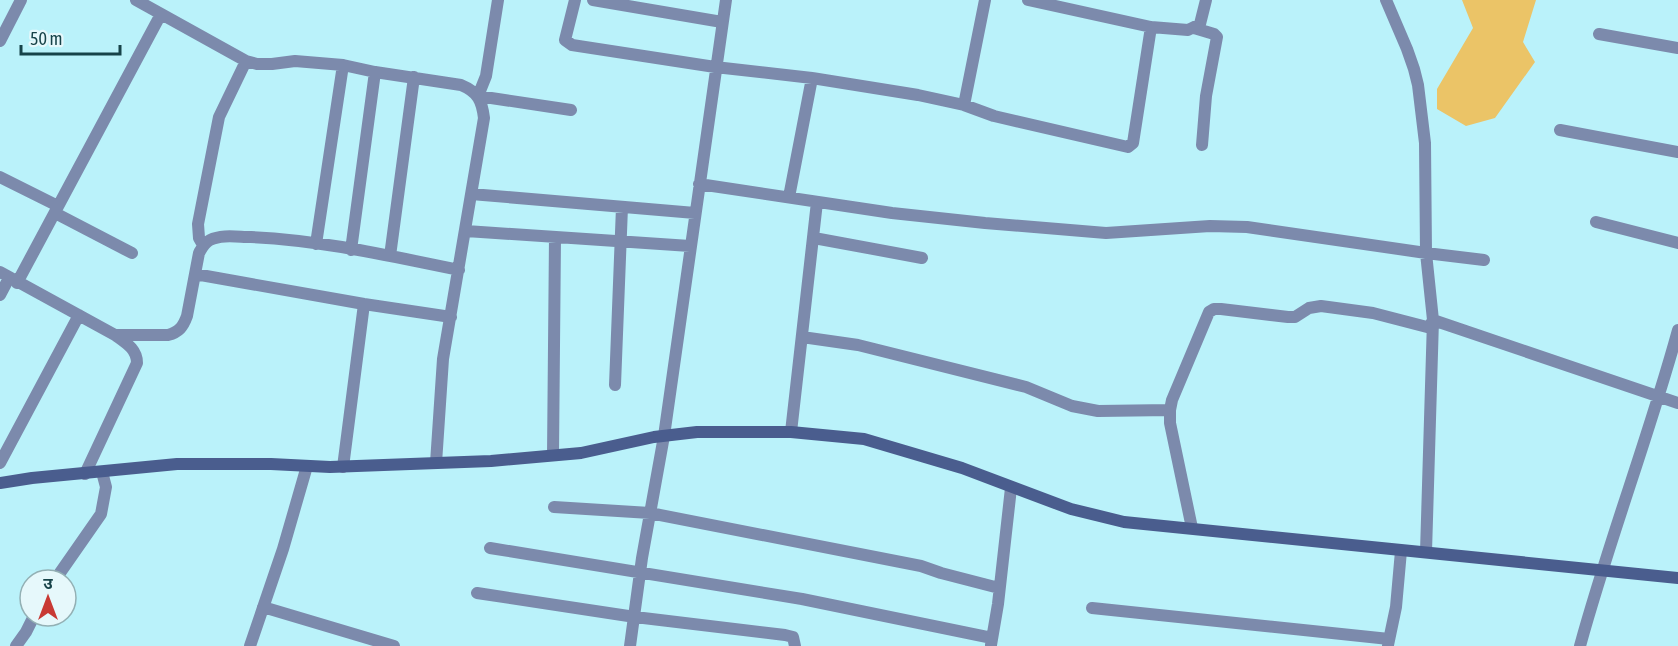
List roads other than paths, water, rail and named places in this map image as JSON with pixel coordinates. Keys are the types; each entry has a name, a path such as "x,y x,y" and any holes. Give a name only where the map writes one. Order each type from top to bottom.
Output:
{"street":[{"path":"0,41 21,0"},
{"path":"136,0 246,61 257,64 295,61 343,65 461,85 472,89 478,96 483,105 484,118 441,380 436,463"},
{"path":"478,96 486,76 498,0"},
{"path":"575,0 566,36 568,44 918,95 964,105 994,116 1125,147 1131,146 1151,27"},
{"path":"593,0 722,22"},
{"path":"630,646 664,436 726,0"},
{"path":"964,105 985,0"},
{"path":"1028,0 1151,27 1188,30 1200,24 1206,0"},
{"path":"1386,0 1407,49 1418,85 1425,143 1426,253 1433,320 1426,552"},
{"path":"0,295 9,278 57,210 161,14"},
{"path":"1194,28 1217,37 1206,96 1202,145"},
{"path":"1599,34 1678,48"},
{"path":"203,245 199,238 198,224 217,124 224,104 246,61"},
{"path":"316,244 343,65"},
{"path":"351,250 375,72"},
{"path":"390,256 414,77"},
{"path":"789,197 812,78"},
{"path":"478,96 571,110"},
{"path":"1560,130 1678,152"},
{"path":"0,177 132,253"},
{"path":"699,184 927,217 1106,233 1210,226 1247,227 1484,260"},
{"path":"471,194 695,213"},
{"path":"791,432 817,202"},
{"path":"615,386 622,207"},
{"path":"1596,222 1678,243"},
{"path":"466,231 690,246"},
{"path":"115,335 168,335 176,333 183,326 187,316 198,253 211,239 232,236 316,244 459,270"},
{"path":"553,455 555,237"},
{"path":"813,238 922,258"},
{"path":"195,274 451,317"},
{"path":"9,278 115,335 132,348 137,355 137,363 85,474"},
{"path":"343,467 364,304"},
{"path":"1192,528 1170,423 1170,410 1206,317 1214,309 1288,317 1295,316 1309,308 1321,306 1373,313 1427,327 1433,320"},
{"path":"0,463 79,315"},
{"path":"1433,320 1678,403"},
{"path":"1580,646 1601,571 1660,398 1678,330"},
{"path":"802,337 858,345 1026,387 1072,406 1090,410 1170,410"},
{"path":"0,483 177,464 343,467 436,463 581,453 664,436 697,432 791,432 864,440 962,468 1071,509 1124,522 1678,578"},
{"path":"250,646 307,466"},
{"path":"63,568 101,514 106,487 102,472"},
{"path":"490,548 802,599 991,642 1011,488"},
{"path":"554,507 650,513 921,566 999,588"},
{"path":"1092,608 1389,642 1396,607 1401,551"},
{"path":"477,593 635,616 767,640 793,637 795,646"},
{"path":"263,607 394,646"},
{"path":"16,646 28,628"}]}
